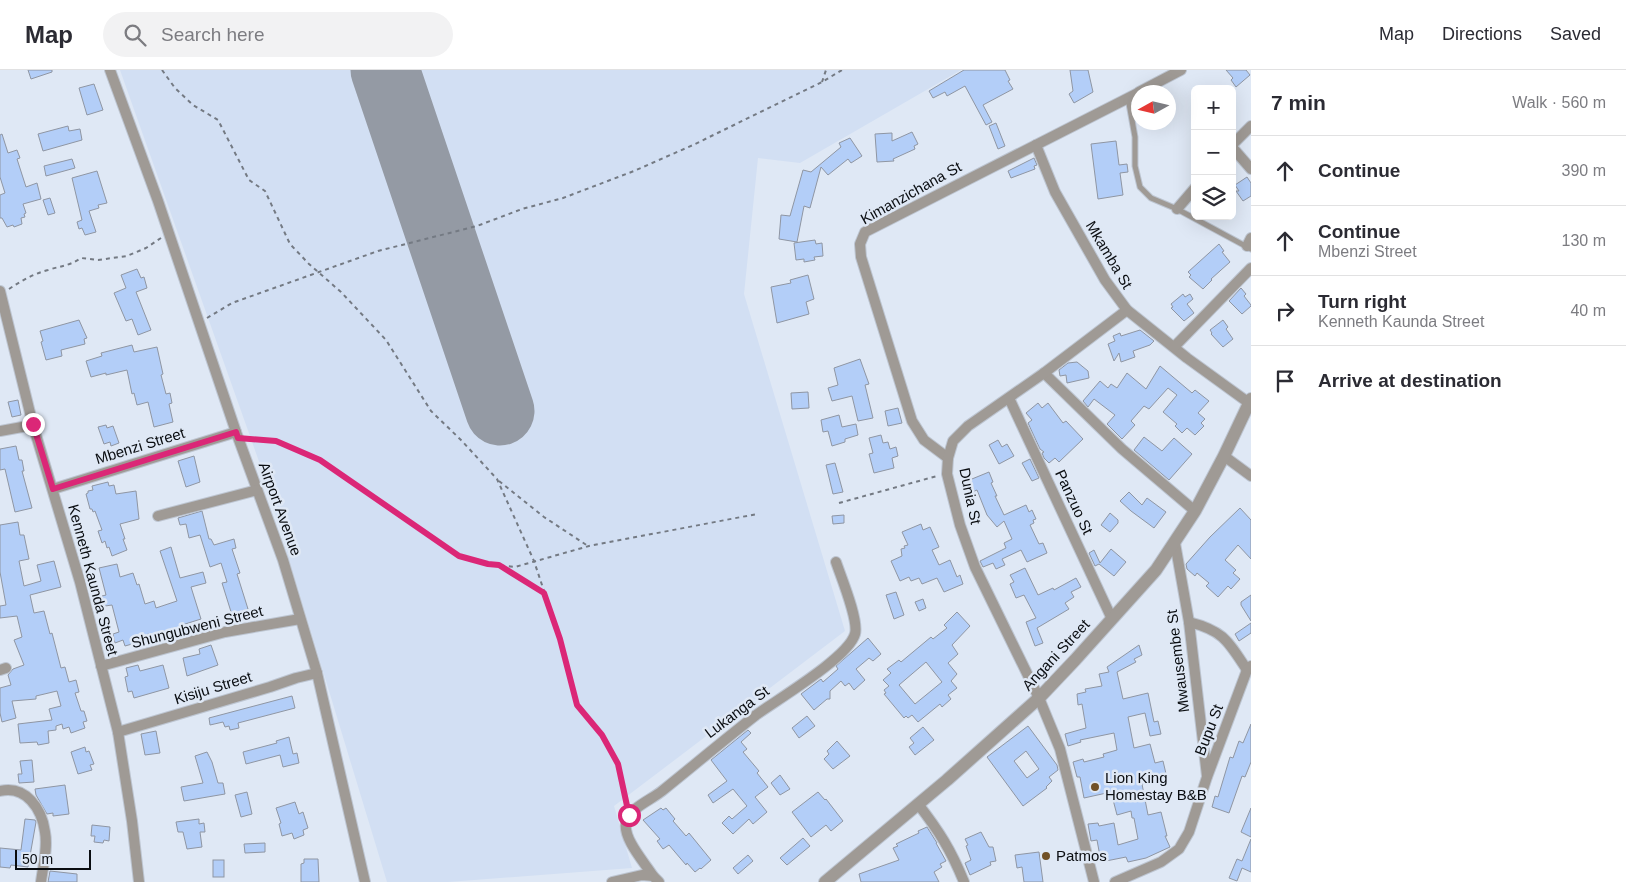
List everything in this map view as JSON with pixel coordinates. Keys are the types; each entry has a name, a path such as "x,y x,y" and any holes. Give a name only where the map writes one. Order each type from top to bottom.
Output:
{"street":[{"name":"Airport Avenue","path":"110,70 158,201 168,237 282,560 317,673 365,882"},
{"name":"Kimanzichana St","path":"1154,85 1181,70"},
{"name":"Kimanzichana St","path":"948,458 924,440 912,421 861,257 860,244 865,232 1131,97"},
{"path":"1236,142 1251,126"},
{"name":"Mkamba St","path":"1036,145 1055,192 1104,280 1127,310 1187,358 1250,401"},
{"path":"1236,151 1251,169"},
{"path":"1178,209 1191,193"},
{"path":"1174,347 1251,268"},
{"name":"Kenneth Kaunda Street","path":"1,293 33,424 80,582 118,732 132,821 139,882"},
{"name":"Dunia St","path":"1094,882 1060,749 1038,698 975,567 960,526 947,474 948,458 953,441 968,426 1044,373 1127,310"},
{"path":"1044,373 1122,449 1195,511"},
{"name":"Panzuo St","path":"1009,398 1112,619"},
{"name":"Angani Street","path":"825,882 918,804 1038,698 1156,570 1195,511 1250,401"},
{"path":"0,431 33,424"},
{"name":"Mbenzi Street","path":"53,489 237,435"},
{"path":"1224,456 1251,476"},
{"path":"158,516 257,490"},
{"name":"Mwausembe St","path":"1175,543 1189,622 1208,777"},
{"name":"Lukanga St","path":"629,815 757,714 827,666 849,644 855,635 856,622 836,562"},
{"name":"Shungubweni Street","path":"101,666 225,632 300,619"},
{"path":"1189,622 1207,626 1217,631 1227,640 1249,668"},
{"name":"Bupu St","path":"1115,882 1161,862 1179,849 1189,832 1249,668"},
{"name":"Kisiju Street","path":"118,732 317,673"},
{"path":"0,791 17,790 34,804 42,820 46,832 46,850 40,882"},
{"path":"918,804 950,849 964,882"},
{"path":"629,815 626,821 628,839 656,879"},
{"path":"612,882 642,875 656,879"}],"lane":[{"path":"1128,98 1135,137 1135,166 1140,187 1151,198 1178,209 1202,224 1250,244"}],"path":[{"path":"162,70 175,88 194,105 218,120 249,180 265,191 290,244 341,292 386,340 432,411 497,479 544,517 588,546"},
{"path":"822,82 826,70"},
{"path":"198,323 232,303 378,251 477,226 522,209 563,198 634,171 822,82 842,70"},
{"path":"1,293 32,275 72,264 80,258 98,260 127,256 146,248 158,239 168,237"},
{"path":"237,435 276,441 320,460 459,556 488,564 515,567 588,546 757,514"},
{"path":"838,503 947,474"},
{"path":"497,479 534,561 560,639 577,705 602,735 618,764 629,815"},
{"path":"499,565 544,593"}],"shaded area":[{"path":"120,70 961,70 800,163 758,158 744,294 845,631 614,806 632,868 448,882 387,882 262,470"}],"building":[{"path":"28,70 52,70 52,72 31,79"},
{"path":"964,70 1005,70 1010,80 1008,81 1013,89 983,105 992,122 986,125 965,86 947,96 945,92 933,98 929,91"},
{"path":"1070,70 1088,70 1093,92 1074,103 1069,94 1073,91"},
{"path":"1226,70 1246,70 1250,75 1236,87 1231,80 1233,78"},
{"path":"94,84 103,110 87,115 79,88"},
{"path":"996,123 1005,146 998,149 989,126"},
{"path":"68,126 69,131 80,129 82,140 43,151 38,134"},
{"path":"912,132 918,144 914,146 915,149 893,159 894,161 877,162 875,134 892,133 892,141"},
{"path":"2,134 8,153 17,150 20,158 17,159 26,187 37,183 41,199 23,204 26,213 24,214 25,217 21,218 22,224 14,227 13,225 7,227 2,218 0,218 0,195 5,193 0,177 0,135"},
{"path":"850,138 862,156 851,163 848,159 828,175 821,167 810,208 804,206 797,242 779,239 781,215 790,216 803,170 811,172 841,147 839,143"},
{"path":"1116,141 1119,165 1127,164 1128,172 1120,173 1123,195 1098,199 1091,144"},
{"path":"1034,158 1037,165 1034,166 1035,169 1011,178 1008,171"},
{"path":"72,159 75,168 46,176 44,166"},
{"path":"97,171 107,203 98,205 99,208 89,211 96,232 85,235 82,228 79,229 77,222 82,220 72,178"},
{"path":"1247,177 1251,183 1251,196 1243,201 1236,191 1239,191 1236,184"},
{"path":"50,198 55,213 48,215 43,200"},
{"path":"815,240 816,244 822,243 823,256 814,257 815,260 804,262 804,259 796,260 794,243"},
{"path":"1219,244 1224,251 1222,252 1230,262 1203,289 1189,277 1191,275 1188,272"},
{"path":"137,269 141,278 144,277 147,288 136,292 151,330 138,335 132,319 126,321 114,293 126,288 121,275"},
{"path":"808,275 814,299 806,302 809,314 777,323 771,287 791,283 790,280"},
{"path":"1241,288 1251,305 1242,314 1229,301"},
{"path":"1183,294 1185,297 1190,294 1193,299 1187,304 1194,313 1184,321 1171,308 1173,307 1171,304"},
{"path":"79,320 87,338 84,339 85,344 61,350 62,356 46,360 40,331"},
{"path":"1223,320 1228,327 1226,329 1233,339 1223,347 1211,334 1210,330"},
{"path":"1140,330 1154,341 1150,345 1133,351 1135,357 1121,362 1119,353 1114,361 1108,344 1115,341 1113,336 1120,333 1121,336"},
{"path":"132,345 134,352 157,347 166,394 170,393 172,403 169,404 173,422 154,427 148,402 137,405 134,393 132,394 127,370 91,377 86,361 102,356 101,353"},
{"path":"860,359 869,384 865,385 873,418 858,421 852,396 832,401 828,388 838,385 834,368"},
{"path":"1077,362 1088,371 1089,378 1067,383 1066,375 1060,376 1059,370 1068,363"},
{"path":"1160,366 1192,393 1195,390 1209,401 1198,413 1205,419 1201,423 1204,426 1195,435 1187,428 1182,433 1175,426 1177,424 1163,412 1177,395 1168,388 1149,409 1144,406 1131,421 1135,425 1122,439 1107,424 1115,415 1094,399 1088,407 1083,401 1100,381 1108,388 1111,384 1117,388 1127,373 1146,389"},
{"path":"808,392 809,408 792,409 791,393"},
{"path":"18,400 21,415 12,417 8,402"},
{"path":"1038,403 1042,408 1048,403 1063,423 1066,421 1083,439 1059,462 1055,458 1049,463 1044,458 1042,453 1044,452 1040,449 1028,423 1032,420 1026,413"},
{"path":"898,408 902,423 888,426 885,411"},
{"path":"839,415 842,427 856,424 858,435 832,446 828,431 823,432 821,420"},
{"path":"106,425 107,428 113,426 119,443 111,446 110,442 104,444 98,427"},
{"path":"881,435 883,443 888,442 890,449 896,447 898,456 892,458 894,468 874,473 869,454 873,453 869,438"},
{"path":"1144,437 1162,451 1174,438 1192,454 1169,480 1134,450"},
{"path":"998,440 1002,447 1007,444 1014,456 999,464 989,445"},
{"path":"16,446 19,460 22,460 24,471 22,471 32,508 15,512 5,469 0,470 0,449"},
{"path":"194,456 200,482 186,487 178,461"},
{"path":"1030,459 1039,478 1032,481 1022,463"},
{"path":"835,463 843,492 833,494 826,465"},
{"path":"989,472 993,482 991,483 997,496 995,496 1004,515 1026,505 1029,512 1032,510 1036,519 1030,525 1039,544 1043,543 1047,553 1027,562 1021,550 1002,559 1005,565 996,569 993,563 983,567 980,561 1006,548 1004,543 1012,539 1004,521 997,527 987,515 977,490 972,492 967,481"},
{"path":"108,482 109,486 114,485 116,494 136,491 139,519 120,524 127,550 112,556 105,541 102,543 98,531 102,530 95,511 93,512 90,509 86,494 88,491 93,490 92,486"},
{"path":"1129,492 1142,505 1147,498 1166,512 1154,528 1120,501"},
{"path":"1240,508 1251,520 1251,559 1238,545 1225,560 1236,570 1233,573 1240,579 1231,589 1228,586 1218,597 1206,586 1209,583 1197,573 1195,576 1187,569 1186,564"},
{"path":"202,511 209,539 211,539 214,545 234,539 236,548 232,549 240,573 237,574 248,609 232,615 222,583 227,582 221,563 210,567 200,535 189,538 186,524 180,525 178,518"},
{"path":"1110,513 1118,520 1118,523 1110,532 1101,525"},
{"path":"844,515 844,523 833,524 832,516"},
{"path":"18,522 20,535 24,535 29,559 19,561 24,586 41,581 37,565 54,561 61,587 30,595 34,613 44,611 61,668 65,667 69,682 76,680 79,692 75,693 81,711 84,711 87,721 83,722 85,728 71,733 69,727 63,729 62,724 56,726 56,730 48,731 49,743 38,745 37,742 20,743 18,724 52,720 49,709 61,706 57,691 36,696 36,699 12,701 16,718 2,722 0,713 0,688 11,685 8,675 13,669 24,665 14,640 22,637 17,616 0,618 0,606 6,605 0,572 0,525"},
{"path":"921,524 923,530 930,527 939,547 932,550 939,565 950,560 957,577 960,575 963,584 944,592 937,578 922,584 919,578 911,581 909,577 900,581 891,561 902,556 901,549 908,545 902,532"},
{"path":"171,547 180,578 203,572 206,583 191,587 201,619 182,625 183,629 151,638 149,634 131,639 132,644 125,646 123,640 115,643 113,634 119,632 112,605 105,606 102,596 106,595 99,568 117,564 120,577 133,573 137,585 139,584 145,604 154,601 156,608 177,601 160,551"},
{"path":"1111,549 1126,562 1114,576 1099,564 1095,566 1089,553 1094,550 1100,563"},
{"path":"1025,568 1038,595 1053,588 1054,590 1076,578 1081,587 1071,592 1074,597 1065,603 1069,609 1037,628 1043,643 1035,646 1026,622 1036,618 1024,595 1016,598 1010,584 1014,582 1010,575"},
{"path":"896,592 904,615 894,619 886,595"},
{"path":"1251,595 1251,621 1241,602"},
{"path":"923,599 926,608 919,611 915,602"},
{"path":"957,612 970,626 952,645 958,654 948,663 957,674 951,681 957,688 948,695 951,699 942,707 940,704 918,722 912,715 904,718 884,694 886,693 884,690 889,686 883,680 891,673 887,669 899,660 901,662 931,637 933,639 947,628 944,625","holes":["926,662 942,682 915,704 899,685"]},
{"path":"1251,623 1251,633 1239,641 1235,634"},
{"path":"868,638 881,654 873,661 869,658 856,669 865,680 854,690 849,683 845,686 841,681 830,691 830,699 827,699 814,710 801,694 821,679 823,682 838,669 836,666"},
{"path":"211,645 218,665 187,676 183,658 200,654 199,649"},
{"path":"1139,645 1142,655 1134,659 1136,662 1117,672 1123,699 1148,693 1154,722 1158,721 1161,734 1150,736 1145,713 1128,717 1134,748 1150,744 1155,763 1163,761 1167,778 1142,784 1148,815 1161,812 1167,836 1165,836 1170,847 1146,858 1128,862 1126,857 1101,862 1097,840 1091,841 1088,824 1098,823 1099,826 1114,823 1118,845 1138,839 1134,818 1132,818 1131,811 1117,815 1111,792 1084,798 1080,777 1077,777 1073,762 1083,759 1084,762 1104,757 1103,754 1117,750 1114,733 1080,740 1081,742 1068,746 1065,734 1086,728 1082,704 1078,705 1077,694 1086,692 1085,689 1102,686 1099,674 1109,672 1107,667"},
{"path":"138,665 140,671 163,665 169,688 134,698 132,691 128,692 125,677 128,676 126,668"},
{"path":"292,696 295,708 238,723 239,728 230,730 229,726 225,727 223,722 210,725 209,718"},
{"path":"807,716 815,726 799,738 792,728"},
{"path":"1251,724 1251,762 1245,777 1242,776 1229,813 1212,807 1215,796 1218,797 1230,757 1233,758 1239,741 1243,743"},
{"path":"1028,726 1057,765 1058,770 1049,777 1052,781 1047,788 1023,806 987,757","holes":["1026,751 1039,769 1027,778 1014,761"]},
{"path":"923,727 934,740 915,755 909,747 914,743 910,738"},
{"path":"748,730 751,733 741,742 747,749 743,752 759,771 757,773 768,787 755,797 767,812 753,824 749,819 733,834 722,823 729,816 732,819 747,806 733,789 713,803 708,795 727,781 711,760"},
{"path":"156,731 160,753 145,755 141,734"},
{"path":"289,737 293,754 297,753 299,763 283,767 280,755 246,764 243,752 277,743 276,741"},
{"path":"837,741 850,756 833,769 824,759 829,754 827,751"},
{"path":"85,747 86,752 89,751 94,764 90,765 92,770 78,774 71,752"},
{"path":"207,752 218,783 223,783 225,794 184,801 181,787 203,783 195,756"},
{"path":"32,760 34,782 19,783 18,774 22,774 20,761"},
{"path":"780,775 790,789 780,795 771,783"},
{"path":"65,785 69,814 53,816 53,813 47,814 36,795 35,789"},
{"path":"247,792 252,814 241,817 235,795"},
{"path":"818,792 843,821 831,831 826,825 811,837 792,812"},
{"path":"295,802 299,814 303,812 308,828 303,830 304,835 294,839 292,833 282,836 279,824 281,823 276,808"},
{"path":"661,808 663,810 666,808 675,819 673,821 686,836 689,833 711,860 701,869 695,872 687,863 686,865 669,845 663,849 657,841 660,839 643,820"},
{"path":"1251,808 1251,837 1241,832"},
{"path":"25,819 35,820 36,822 28,867 11,865 10,868 0,867 0,848 21,850"},
{"path":"199,819 199,824 204,823 205,832 200,832 202,847 187,849 183,832 178,832 176,822"},
{"path":"92,825 110,827 109,841 104,840 103,843 94,842 95,836 91,836"},
{"path":"927,827 946,861 940,864 942,867 934,872 939,882 861,882 859,874 899,860 893,848 898,846 896,844"},
{"path":"981,832 989,847 993,847 996,861 990,862 991,865 970,875 965,863 971,860 965,839"},
{"path":"803,838 810,846 787,865 780,858"},
{"path":"1251,839 1251,872 1242,868 1237,881 1229,878 1237,859 1242,861"},
{"path":"265,843 265,852 245,853 244,844"},
{"path":"1039,852 1043,882 1024,882 1022,867 1017,868 1015,855"},
{"path":"748,855 753,861 738,874 733,868"},
{"path":"304,859 318,859 319,882 301,882 301,864 304,863"},
{"path":"213,860 224,860 224,877 213,877"},
{"path":"50,871 77,874 77,882 48,882"}],"runway":[{"path":"385,70 500,411"}],"place":[{"name":"Lion King Homestay B&B","path":"1095,787"},
{"name":"Patmos","path":"1046,856"}],"route":[{"path":"33,424 53,489 236,432 238,438 276,441 320,460 459,556 499,565 544,593 560,639 577,705 602,735 618,764 629,815"}]}
